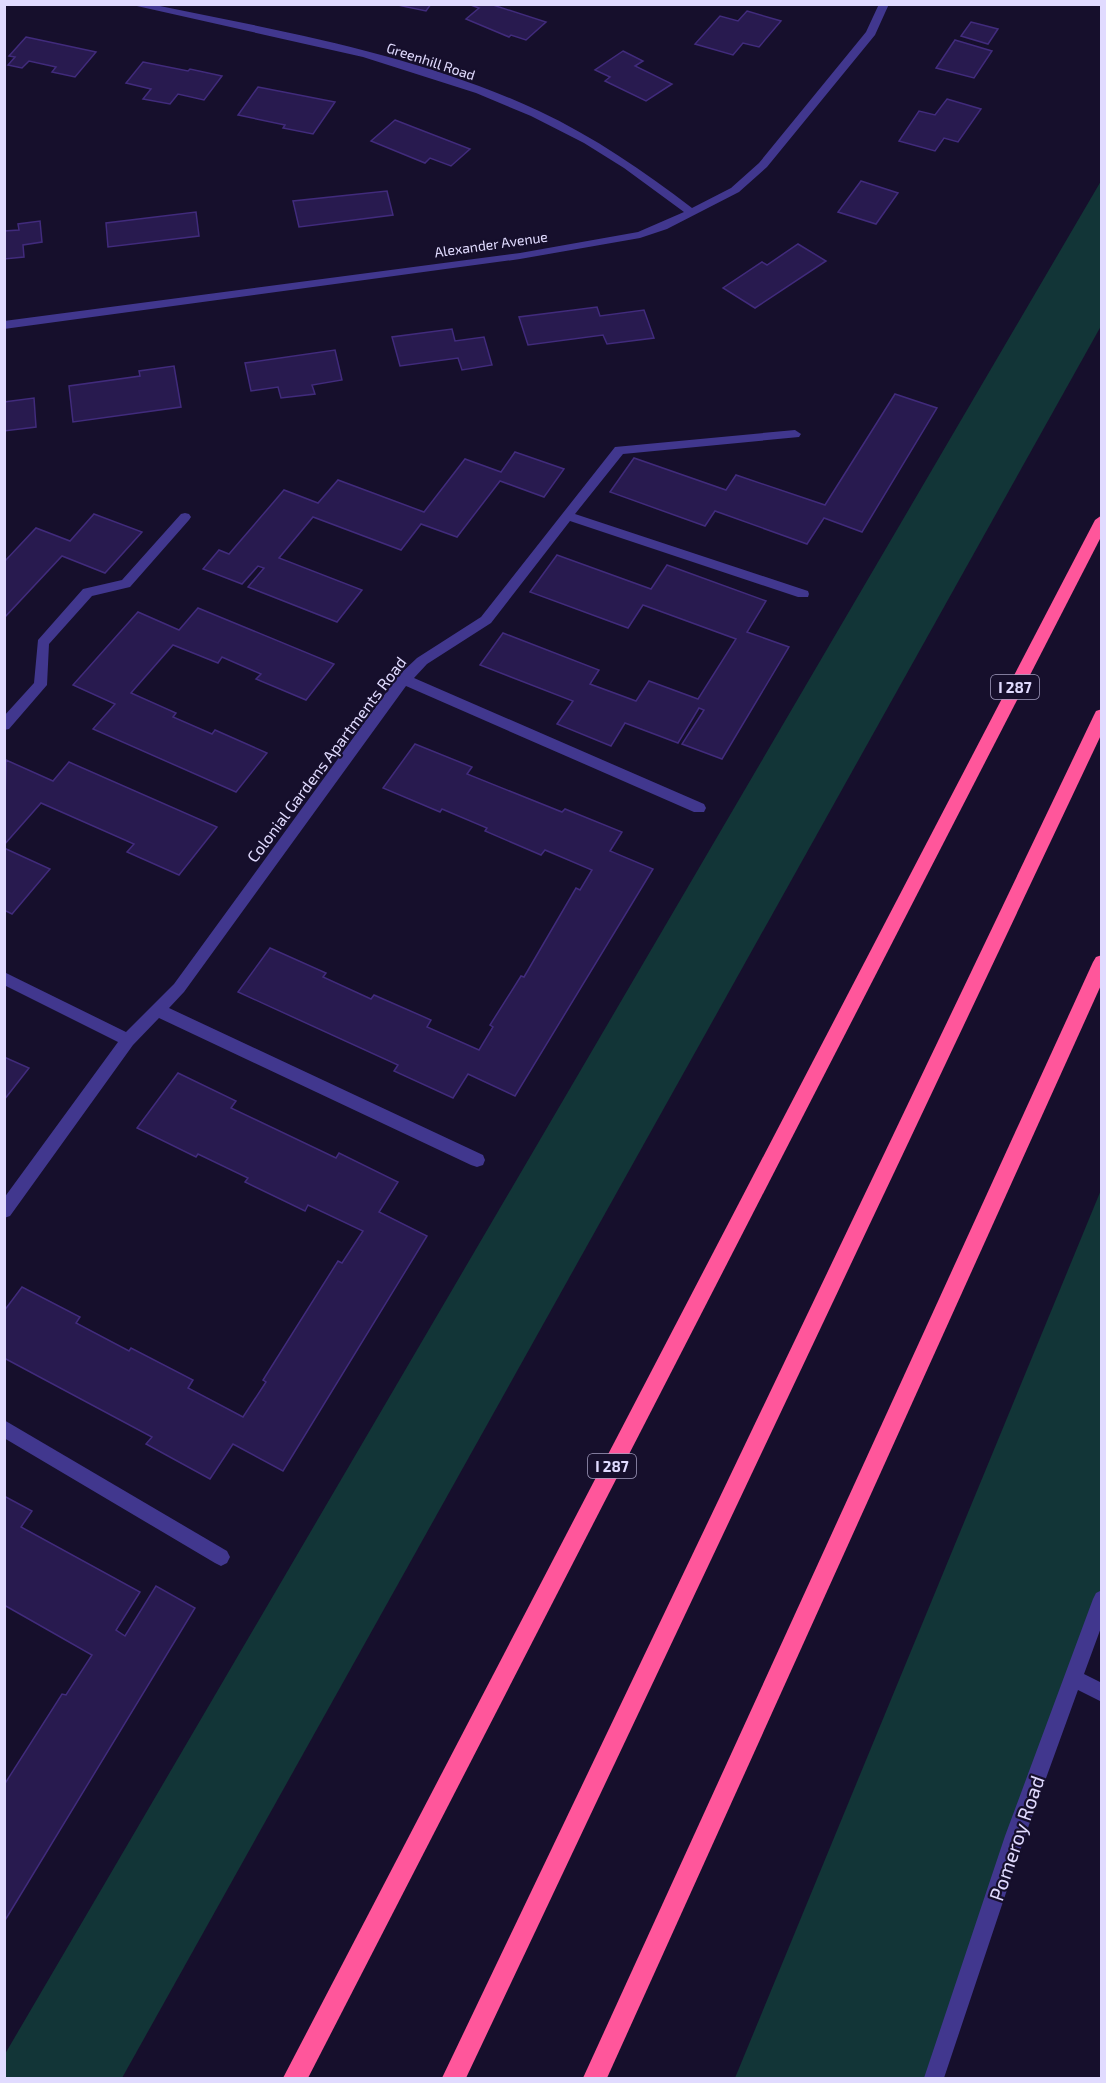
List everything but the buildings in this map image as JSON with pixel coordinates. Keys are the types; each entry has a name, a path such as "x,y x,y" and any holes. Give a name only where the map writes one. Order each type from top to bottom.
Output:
{"highway":[{"name":"I 287","path":"295,2079 1101,520"},
{"path":"454,2079 896,1152 1101,715"},
{"path":"595,2079 1101,962"}],"street":[{"name":"Greenhill Road","path":"133,4 321,43 397,62 459,83 524,109 586,140 637,171 692,213"},
{"name":"Alexander Avenue","path":"4,325 520,256 640,235 663,227 735,190 763,165 871,33 884,4"},
{"name":"Colonial Gardens Apartments Road","path":"6,1205 128,1040 179,988 404,679 422,661 486,620 619,450 795,434"},
{"path":"567,516 803,594"},
{"path":"4,725 40,685 43,643 88,592 126,584 185,517"},
{"path":"404,679 699,808"},
{"path":"4,978 128,1040"},
{"path":"157,1010 477,1160"},
{"path":"4,1428 221,1557"},
{"name":"Pomeroy Road","path":"934,2079 1015,1836 1101,1599"},
{"path":"1073,1678 1101,1694"}],"green space":[{"path":"1101,181 1101,326 122,2078 5,2078 5,2054"},
{"path":"1101,1190 1101,1620 969,1986 933,2078 735,2078"}]}
